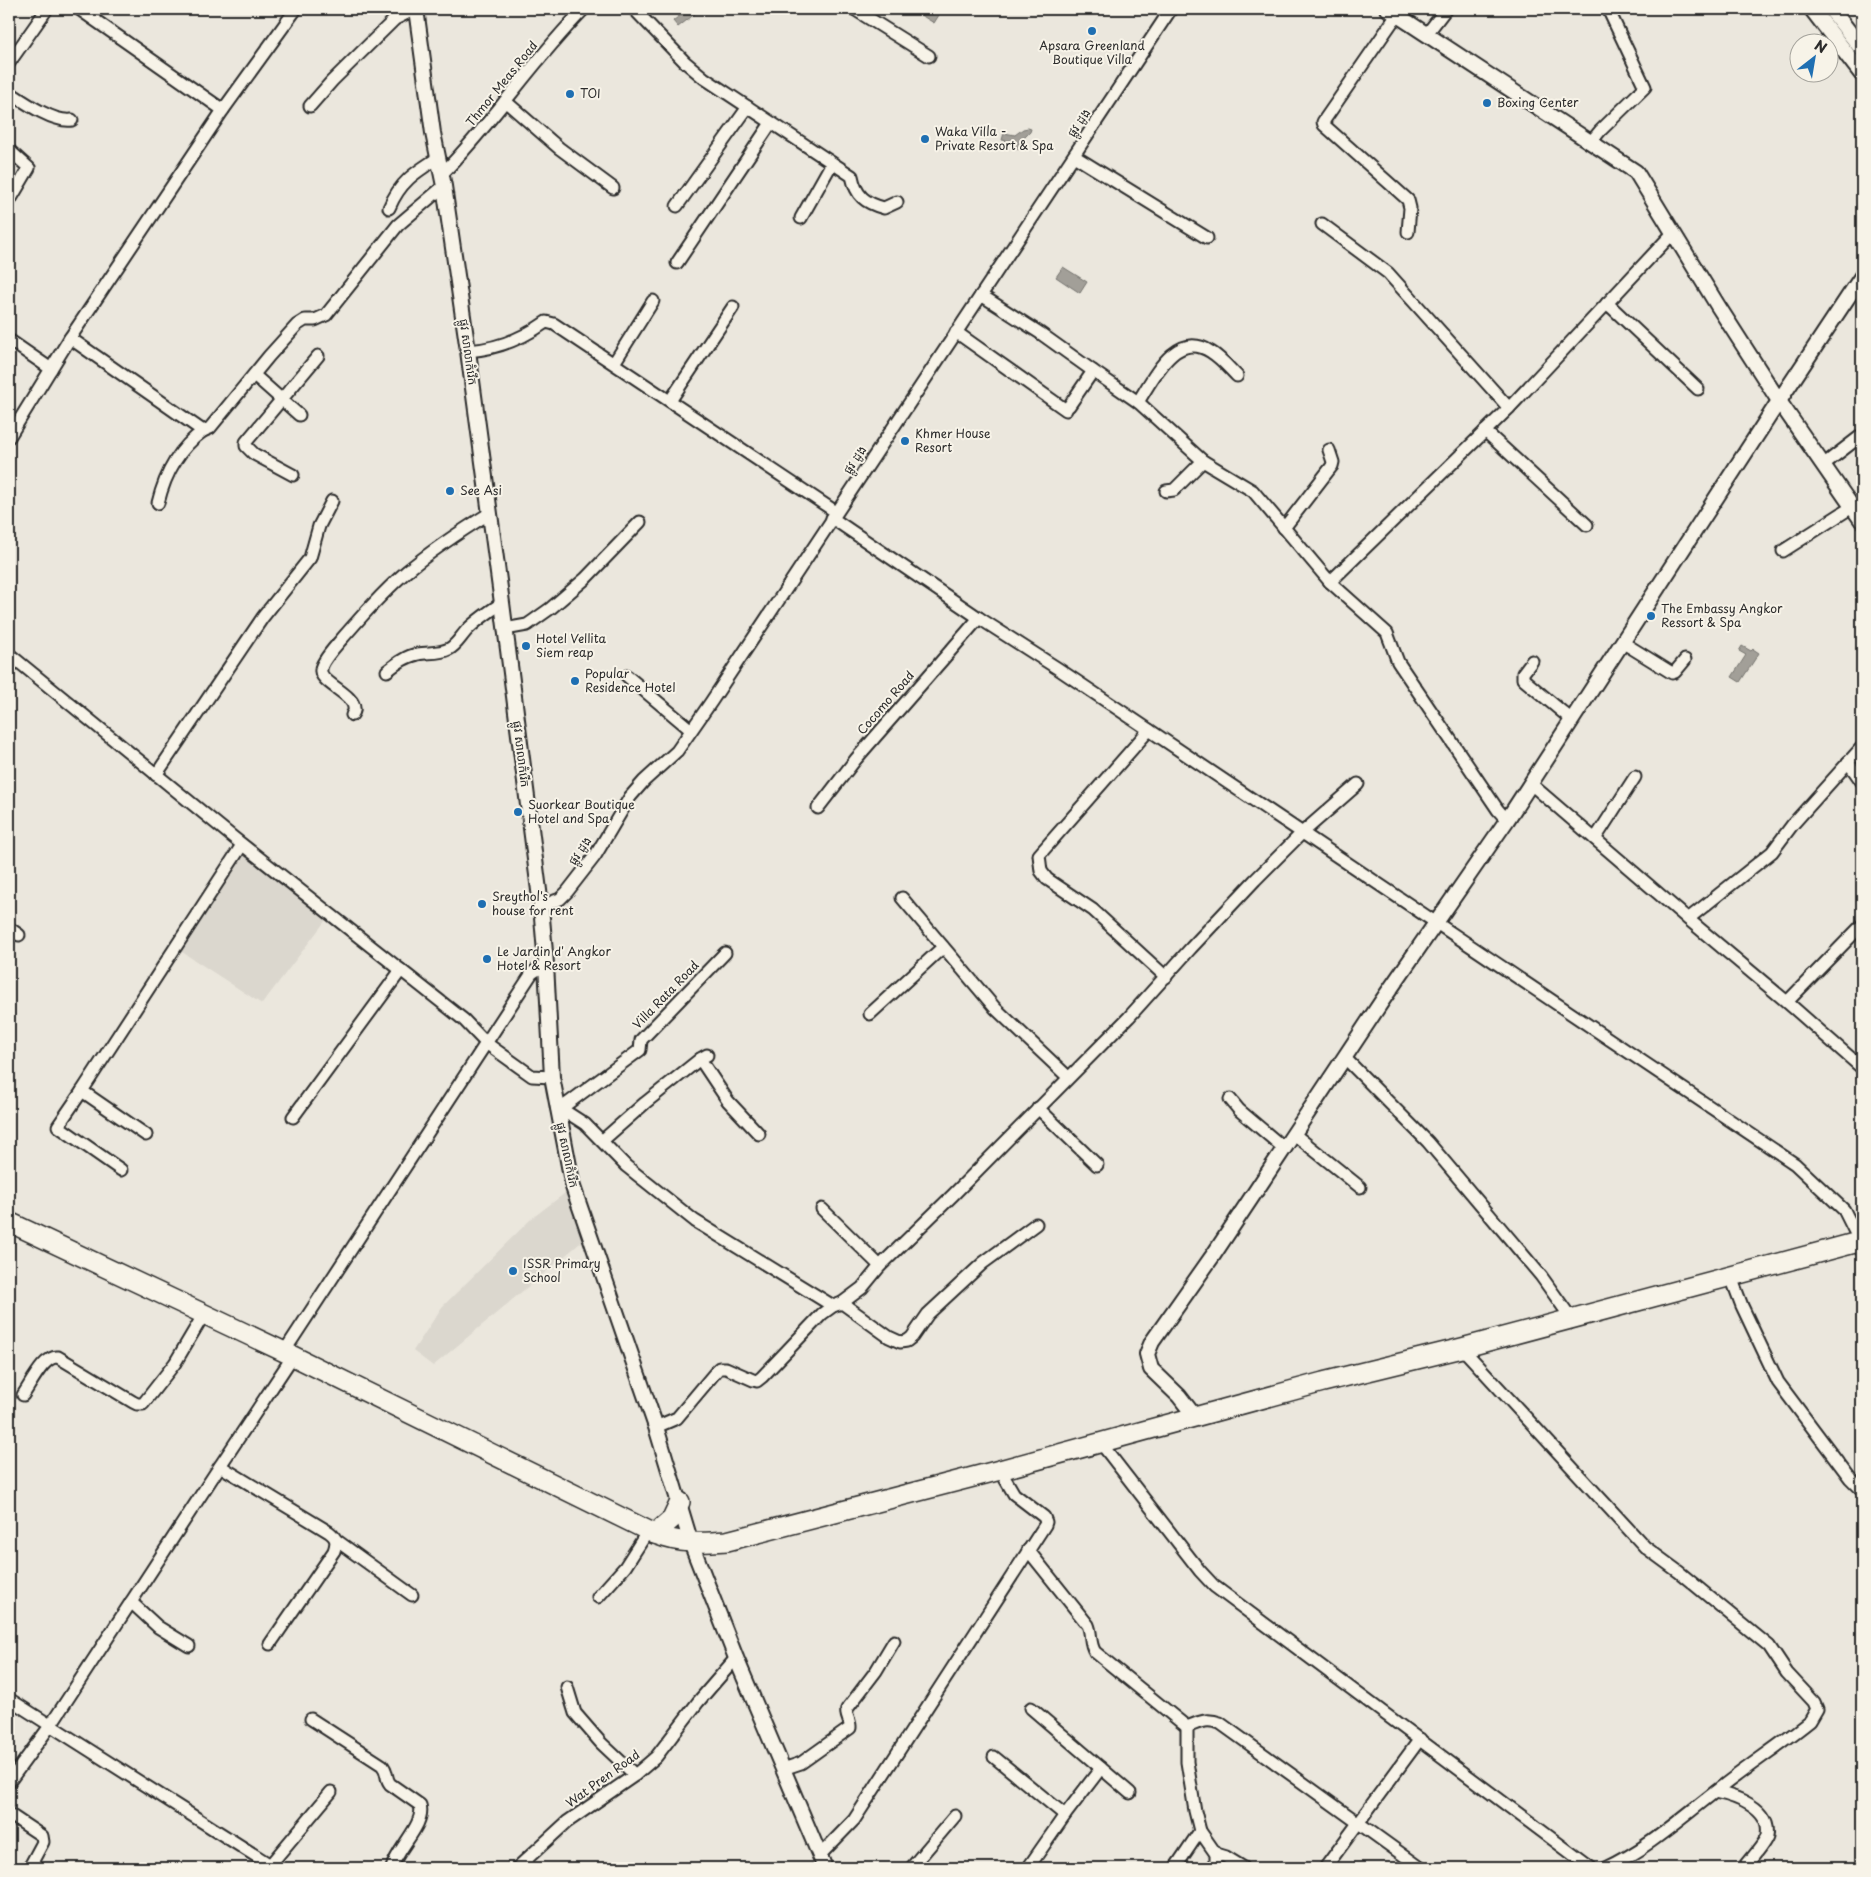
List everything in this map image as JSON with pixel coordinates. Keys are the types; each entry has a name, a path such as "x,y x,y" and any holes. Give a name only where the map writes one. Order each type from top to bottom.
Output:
{"highway":[{"path":"9,1222 288,1354 652,1532 667,1539 691,1543 727,1541 1196,1418 1324,1382 1462,1348 1861,1242"},
{"path":"652,1532 672,1519 680,1502"}],"main road":[{"path":"1812,9 1862,74"},
{"path":"1832,9 1862,49"}],"street":[{"path":"9,63 47,9"},
{"path":"79,9 223,110"},
{"path":"9,437 12,423 51,369 223,110 296,9"},
{"path":"310,106 332,81 395,19 416,9"},
{"name":"ផ្លូវ សាលាកំរើក","path":"416,9 468,351 505,630 545,905 552,1078 573,1187 656,1427 691,1543 736,1658 823,1864"},
{"name":"Thmor Meas Road","path":"158,503 168,471 185,446 210,428 298,325 305,320 315,320 326,316 398,225 442,181 505,101 584,9"},
{"path":"634,9 690,67 852,176 857,192 872,204 884,208 897,202"},
{"path":"854,9 929,56"},
{"name":"ផ្លូវ ដូង","path":"545,905 560,899 595,856 630,797 644,781 677,751 1171,9"},
{"path":"1426,35 1446,9"},
{"path":"1590,143 1645,87 1608,9"},
{"path":"1408,232 1410,208 1408,200 1324,125 1323,122 1392,12 1636,172 1779,401 1862,521"},
{"path":"9,92 48,115 64,120 72,120"},
{"path":"505,101 559,148 613,188"},
{"path":"677,206 748,107"},
{"path":"677,263 771,123"},
{"path":"9,150 29,168 9,202"},
{"path":"1074,156 1207,238"},
{"path":"389,208 399,188 408,179 438,158"},
{"path":"802,218 832,163"},
{"path":"1322,224 1388,273 1509,408"},
{"path":"1330,582 1509,408 1673,233"},
{"path":"1196,1418 1179,1396 1151,1369 1147,1354 1152,1342 1214,1254 1384,998 1507,820 1862,276"},
{"path":"981,294 1138,402 1203,461 1253,491 1330,582 1387,632 1398,662 1492,801 1507,820"},
{"path":"614,363 653,301"},
{"path":"1608,302 1698,389"},
{"path":"670,401 733,306"},
{"path":"468,351 501,346 517,340 548,322 566,331 670,401 979,618 1437,922 1795,1164 1844,1210 1861,1242"},
{"path":"956,332 1067,408 1092,372"},
{"path":"70,338 203,432"},
{"path":"9,340 51,369"},
{"path":"1138,402 1162,366 1177,350 1199,346 1212,353 1237,376"},
{"path":"294,475 254,454 246,446 246,442 318,356"},
{"path":"254,375 299,415"},
{"path":"1485,431 1587,525"},
{"path":"1823,465 1862,435"},
{"path":"1284,528 1332,466 1333,462 1329,450"},
{"path":"1166,491 1174,490 1203,461"},
{"path":"156,775 263,617 310,558 319,526 332,501"},
{"path":"1783,551 1852,507"},
{"path":"352,715 354,708 352,702 327,680 321,672 320,669 330,653 356,623 406,572 440,546 490,513"},
{"path":"505,630 527,625 551,608 585,579 640,522"},
{"path":"387,671 397,663 416,654 448,650 484,615 502,603"},
{"name":"Cocomo Road","path":"818,808 856,758 979,618"},
{"path":"1622,642 1672,673 1685,660"},
{"path":"9,654 242,845 464,1020 486,1043 532,1076 552,1078"},
{"path":"1532,661 1522,673 1523,679 1572,720"},
{"path":"627,676 691,730"},
{"path":"1149,730 1039,855 1041,871 1047,879 1093,910 1166,977"},
{"path":"1688,919 1772,852 1792,824 1862,747"},
{"path":"1848,762 1862,782"},
{"path":"1595,839 1635,777"},
{"path":"656,1427 677,1418 719,1368 726,1368 757,1381 822,1314 862,1288 880,1266 1129,1018 1191,948 1302,833 1358,784"},
{"path":"1530,784 1862,1068"},
{"path":"121,1170 58,1126 242,845"},
{"path":"902,898 995,1008 1068,1077"},
{"path":"1787,1002 1862,925"},
{"path":"9,928 19,935"},
{"path":"870,1014 943,947"},
{"name":"Villa Rata Road","path":"558,1108 567,1104 640,1050 641,1040 725,953"},
{"path":"9,1782 50,1726 220,1466 288,1354 486,1043 532,973 546,964"},
{"path":"293,1117 401,970"},
{"path":"603,1140 644,1103 703,1057 728,1101 759,1134"},
{"path":"1345,1058 1428,1142 1541,1276 1571,1318"},
{"path":"82,1092 146,1135"},
{"path":"1230,1099 1239,1110 1285,1149"},
{"path":"558,1108 585,1124 603,1140 626,1166 695,1221 900,1342 907,1341 912,1337 928,1314 983,1264 1036,1224"},
{"path":"1038,1108 1097,1165"},
{"path":"1294,1134 1360,1187"},
{"path":"822,1209 880,1266"},
{"path":"1731,1277 1742,1306 1778,1382 1850,1478 1862,1490"},
{"path":"23,1395 46,1361 54,1356 133,1402 143,1404 175,1363 204,1314"},
{"path":"1462,1348 1646,1547 1769,1646 1786,1673 1814,1702 1817,1709 1810,1721 1695,1809 1628,1858 1606,1868"},
{"path":"1100,1442 1200,1571 1214,1586 1591,1868"},
{"path":"220,1466 329,1532 336,1540 412,1595"},
{"path":"823,1864 926,1711 1046,1522 1044,1518 1014,1494 1000,1470"},
{"path":"598,1597 625,1567 652,1532"},
{"path":"270,1644 334,1550 336,1540"},
{"path":"1028,1550 1088,1625 1090,1642 1095,1652 1187,1728"},
{"path":"131,1602 158,1628 190,1646"},
{"path":"783,1768 801,1763 850,1728 846,1714 847,1709 876,1671 894,1641"},
{"name":"Wat Pren Road","path":"516,1868 567,1822 635,1775 660,1752 698,1702 736,1658"},
{"path":"567,1687 575,1713 601,1743 635,1775"},
{"path":"9,1699 272,1867 331,1792"},
{"path":"1031,1708 1130,1793"},
{"path":"311,1719 386,1768 390,1784 420,1805 420,1818 397,1854 392,1868"},
{"path":"1187,1728 1202,1720 1212,1720 1220,1723 1421,1868"},
{"path":"1187,1728 1187,1762 1200,1831 1216,1854 1216,1868"},
{"path":"1326,1868 1420,1740"},
{"path":"994,1757 1065,1814"},
{"path":"1028,1868 1065,1814 1101,1768"},
{"path":"1715,1792 1730,1795 1748,1803 1766,1824 1767,1837 1744,1868"},
{"path":"9,1814 42,1836 43,1842 30,1868"},
{"path":"911,1868 955,1816"},
{"path":"1175,1868 1200,1831"},
{"path":"1216,1854 1226,1857 1244,1868"}],"shaded area":[{"path":"688,9 700,10 678,27 673,21"},
{"path":"911,9 929,9 939,15 934,23"},
{"path":"1028,128 1031,129 1023,139 1025,145 1022,150 1017,149 1013,142 1002,140 1004,133 1015,135"},
{"path":"1063,267 1087,282 1080,293 1056,277"},
{"path":"1742,646 1759,653 1740,682 1732,677 1746,655 1739,651"},
{"path":"245,850 329,916 262,1004 179,950"},
{"name":"ISSR Primary School","path":"573,1187 591,1234 433,1366 413,1351 442,1307 531,1219"}],"place":[{"name":"Apsara Greenland Boutique Villa","path":"1092,31"},
{"name":"TOI","path":"570,94"},
{"name":"Boxing Center","path":"1487,103"},
{"name":"Waka Villa - Private Resort & Spa","path":"925,139"},
{"name":"Khmer House Resort","path":"905,441"},
{"name":"See Asi","path":"450,491"},
{"name":"The Embassy Angkor Ressort & Spa","path":"1651,616"},
{"name":"Hotel Vellita Siem reap","path":"526,646"},
{"name":"Popular Residence Hotel","path":"575,681"},
{"name":"Suorkear Boutique Hotel and Spa","path":"518,812"},
{"name":"Sreythol's house for rent","path":"482,904"},
{"name":"Le Jardin d' Angkor Hotel & Resort","path":"487,959"},
{"name":"ISSR Primary School","path":"513,1271"}]}
